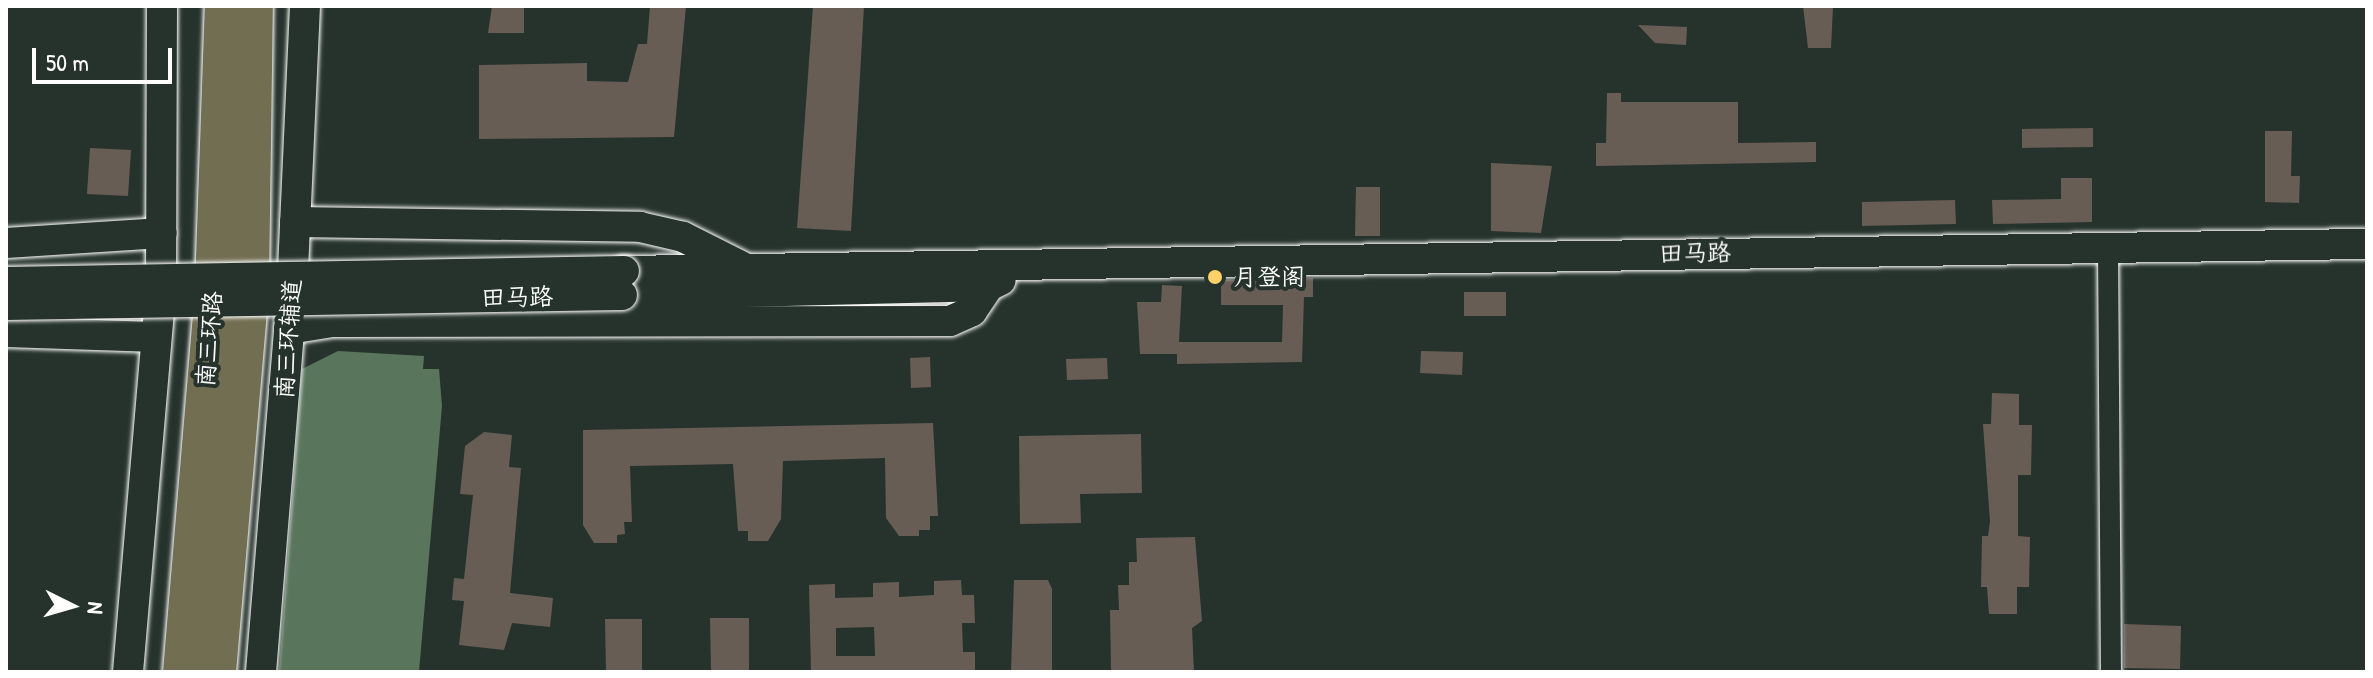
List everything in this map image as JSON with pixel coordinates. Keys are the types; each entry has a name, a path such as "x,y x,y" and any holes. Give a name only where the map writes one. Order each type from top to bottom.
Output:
{"highway":[{"name":"南三环路","path":"182,672 214,287 224,6"},
{"name":"南三环路","path":"217,672 250,284 254,6"}],"street":[{"path":"128,672 162,233 162,6"},
{"name":"南三环辅道","path":"261,672 289,329 305,6"},
{"path":"295,222 640,227 683,237 743,266"},
{"path":"6,243 162,233"},
{"name":"田马路","path":"6,305 623,283 743,266 972,263 1024,268 2108,246 2367,244"},
{"path":"2108,246 2111,672"},
{"name":"田马路","path":"6,282 989,286 1024,268"},
{"path":"289,329 332,322 950,321 972,311 989,286"},
{"path":"6,332 156,337"}],"green space":[{"path":"338,351 424,356 423,369 439,369 442,406 419,672 279,672 302,369"}],"building":[{"path":"492,6 524,6 524,33 488,33"},
{"path":"650,6 686,6 674,137 479,139 479,65 587,63 587,81 628,82 638,44 647,44"},
{"path":"813,6 864,6 851,231 797,228"},
{"path":"1803,6 1833,6 1831,48 1808,48"},
{"path":"1638,25 1687,27 1686,45 1655,43"},
{"path":"1607,93 1621,93 1621,102 1738,102 1738,143 1816,142 1816,162 1596,166 1596,143 1606,143"},
{"path":"2093,128 2093,147 2022,148 2022,129"},
{"path":"2265,131 2292,131 2291,176 2300,176 2299,203 2265,202"},
{"path":"90,148 131,150 128,196 87,194"},
{"path":"1491,163 1552,166 1541,233 1491,231"},
{"path":"2061,178 2092,178 2092,222 1993,224 1992,200 2061,199"},
{"path":"1356,187 1380,187 1380,236 1355,236"},
{"path":"1955,200 1956,224 1862,226 1862,202"},
{"path":"1313,278 1313,297 1304,297 1302,362 1177,364 1177,354 1140,354 1137,302 1161,302 1162,285 1182,286 1179,342 1282,342 1283,305 1221,305 1221,280"},
{"path":"1464,292 1506,292 1506,316 1464,316"},
{"path":"1421,351 1463,352 1462,375 1420,373"},
{"path":"930,357 931,387 911,388 910,358"},
{"path":"1107,358 1108,379 1067,380 1066,359"},
{"path":"1992,393 2019,394 2019,425 2032,425 2031,475 2018,475 2018,536 2030,537 2029,587 2017,587 2017,614 1989,614 1987,587 1981,587 1982,536 1988,536 1990,522 1983,424 1991,424"},
{"path":"933,423 938,516 930,516 930,530 919,530 919,536 899,536 886,518 885,458 783,461 781,519 768,541 748,541 748,531 738,531 733,464 630,466 632,522 624,522 625,534 617,535 617,543 594,543 583,525 583,430"},
{"path":"484,432 512,435 509,467 521,468 510,593 553,598 550,627 512,623 504,650 459,645 464,601 452,600 454,578 464,579 473,495 460,494 465,446"},
{"path":"1141,434 1142,493 1080,494 1081,523 1020,524 1019,436"},
{"path":"1195,537 1202,621 1192,628 1194,672 1111,672 1110,610 1119,610 1118,585 1129,585 1129,562 1137,562 1136,538"},
{"path":"961,580 962,595 974,595 975,623 962,623 963,652 975,652 975,672 811,672 809,585 835,584 835,598 873,597 873,583 899,582 899,597 934,595 934,581","holes":["874,627 875,656 836,656 836,628"]},
{"path":"1014,580 1048,580 1052,589 1052,672 1011,672"},
{"path":"710,618 749,618 749,672 711,672"},
{"path":"605,619 642,619 642,672 606,672"},
{"path":"2124,624 2181,626 2180,669 2124,668"}],"place":[{"name":"月登阁","path":"1215,277"}]}
